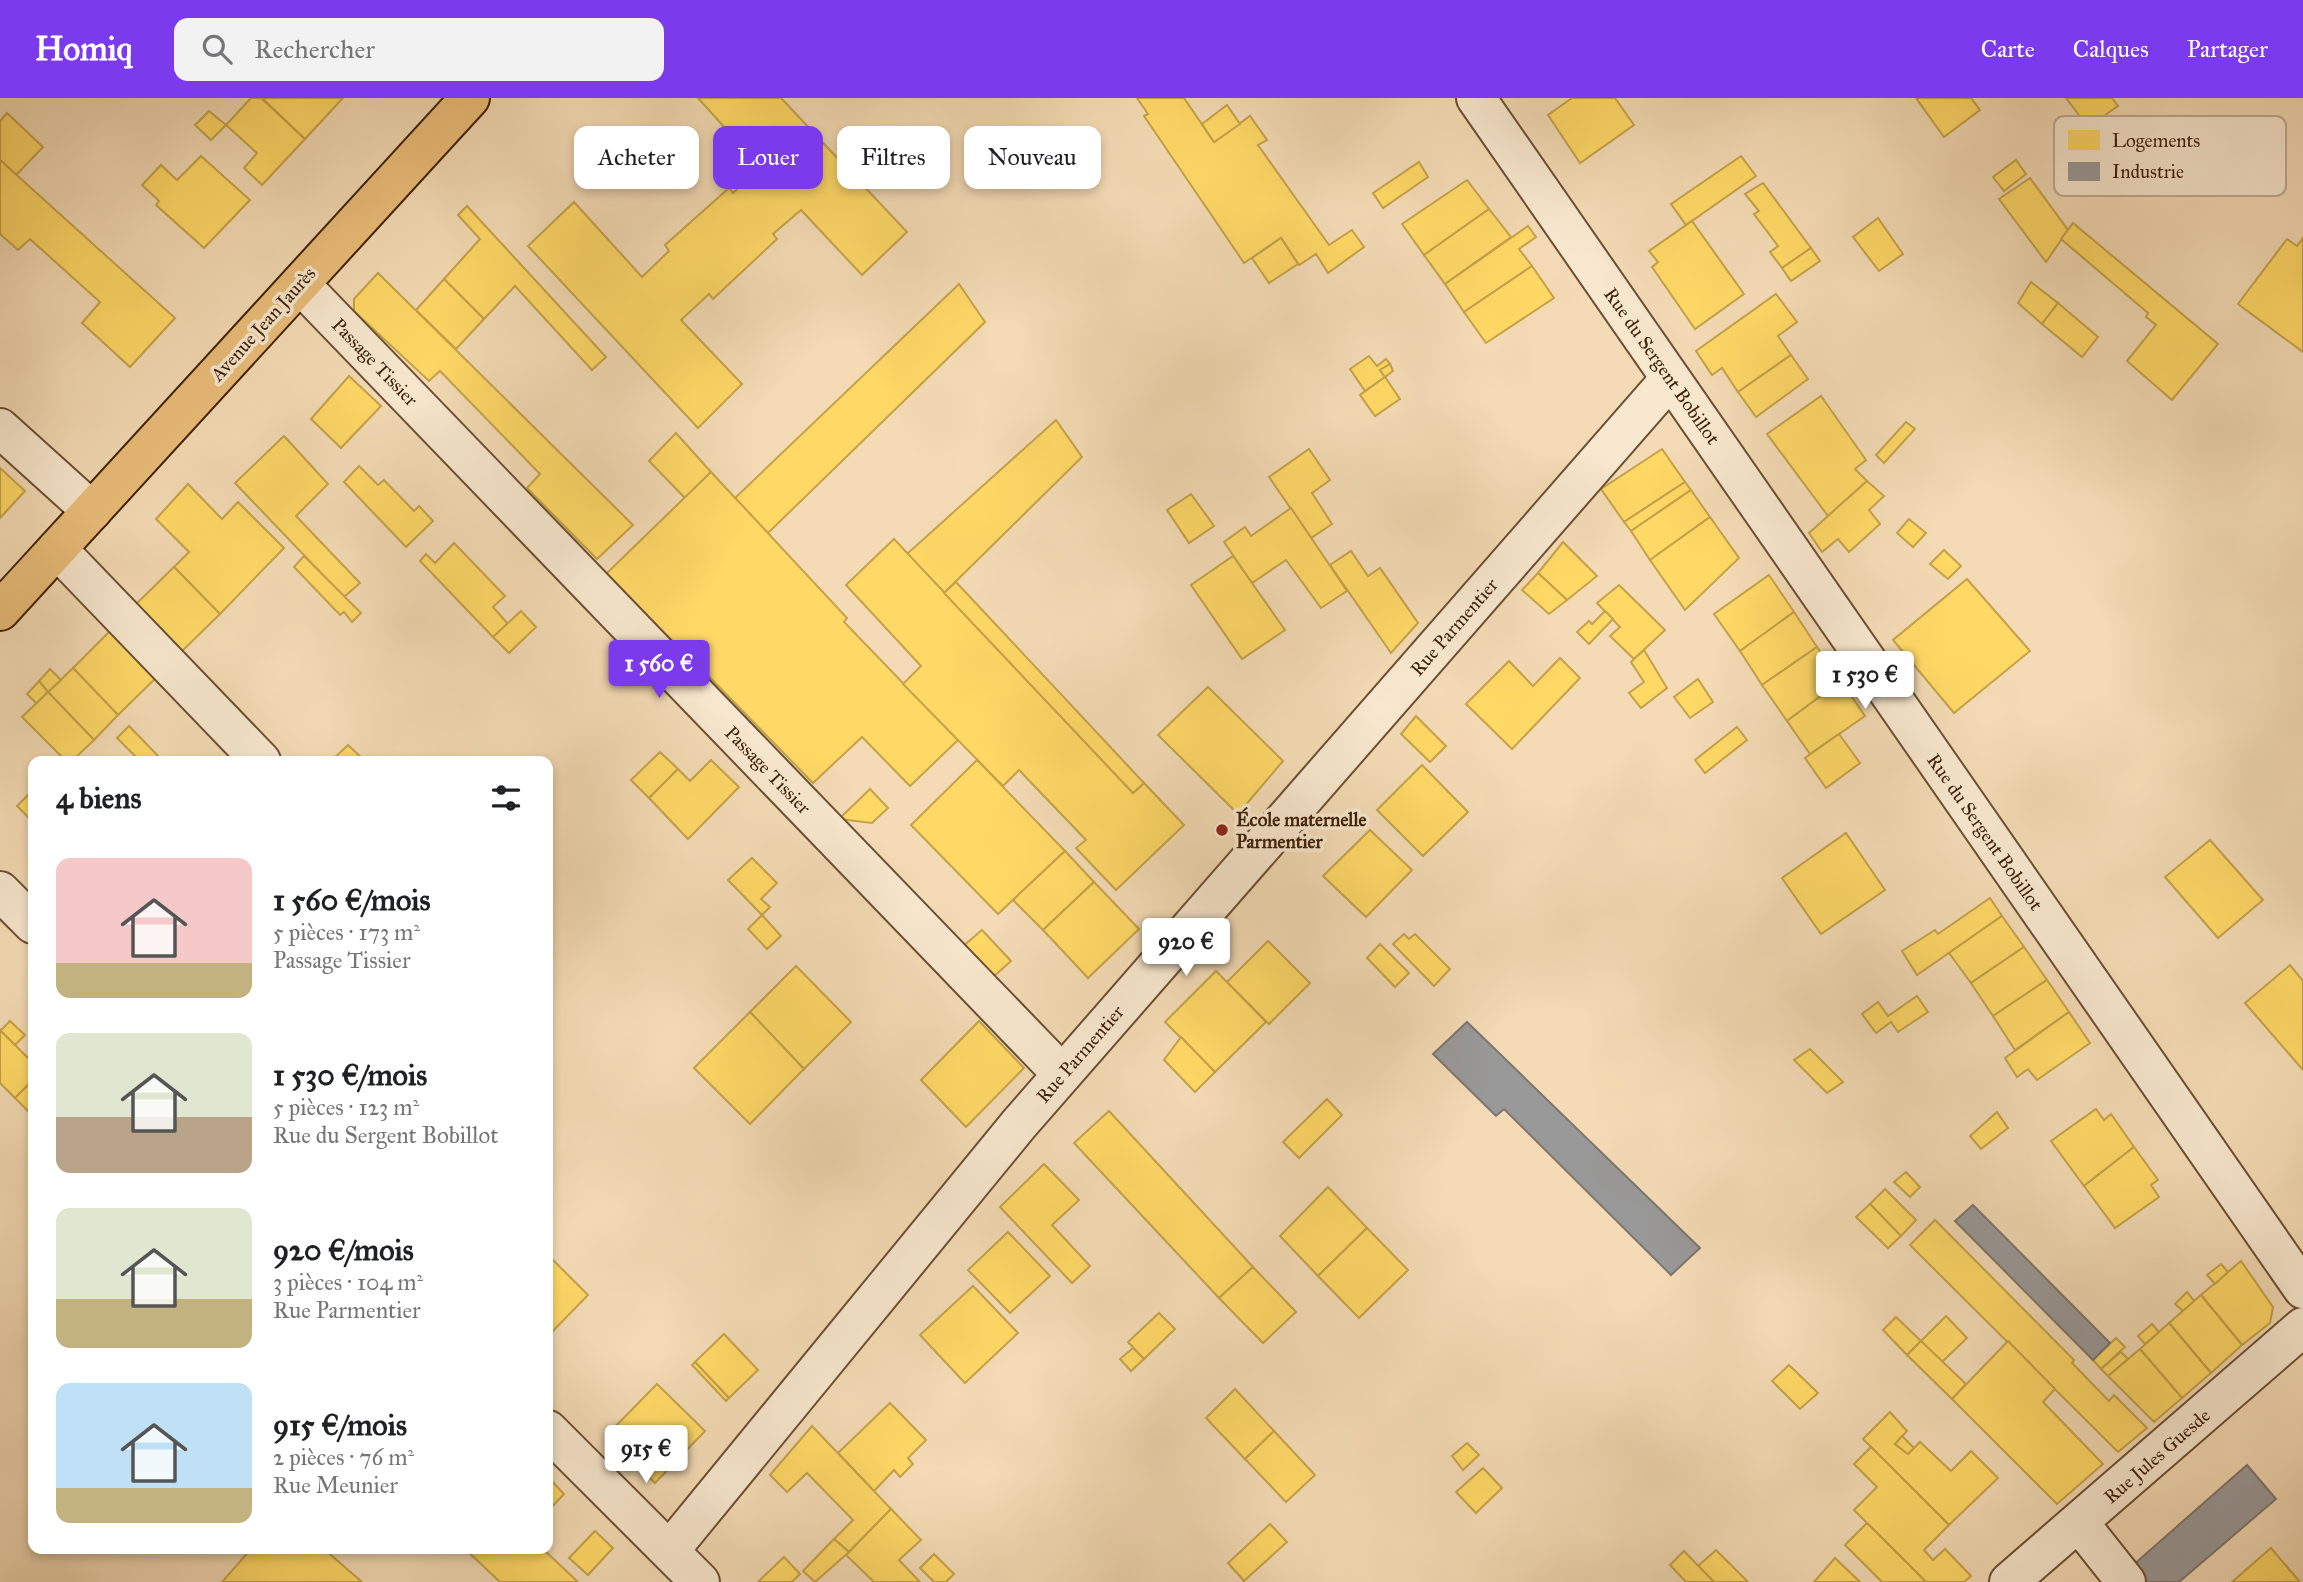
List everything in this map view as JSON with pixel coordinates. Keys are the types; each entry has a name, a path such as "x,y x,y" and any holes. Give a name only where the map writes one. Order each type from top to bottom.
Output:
{"main road":[{"name":"Avenue Jean Jaurès","path":"0,611 470,98"}],"street":[{"name":"Rue du Sergent Bobillot","path":"1476,98 2303,1289"},
{"name":"Passage Tissier","path":"300,284 1062,1074"},
{"name":"Rue Parmentier","path":"670,1550 1062,1074 1670,379"},
{"path":"0,428 92,511"},
{"path":"57,549 256,756"},
{"path":"0,891 28,919"},
{"name":"Rue Jules Guesde","path":"2009,1582 2080,1524 2303,1327"},
{"path":"553,1435 700,1582"},
{"path":"2080,1524 2126,1582"}],"building: Logements":[{"path":"251,98 261,98 305,139 262,185 244,168 257,153 226,125"},
{"path":"262,98 343,98 305,139"},
{"path":"698,98 781,98 807,126 723,126"},
{"path":"1137,98 1184,98 1214,142 1250,116 1267,140 1258,145 1329,245 1352,230 1364,247 1328,273 1316,254 1299,265 1281,238 1244,263 1144,116 1148,114"},
{"path":"1572,98 1615,98 1634,125 1580,163 1548,115"},
{"path":"1916,98 1971,98 1980,110 1944,137"},
{"path":"2066,98 2112,98 2118,106 2104,116 2080,116"},
{"path":"1227,105 1240,124 1214,142 1202,124"},
{"path":"209,111 226,125 211,140 195,125"},
{"path":"7,113 43,147 16,175 0,160 0,121"},
{"path":"823,143 837,158 837,189 867,189 907,232 862,275 801,210 773,234 777,239 713,299 709,294 681,320 742,384 698,428 528,246 574,202 642,277 669,251 665,245 728,189 733,193 737,189 823,189"},
{"path":"201,156 250,200 204,248 156,205 159,201 142,185 161,165 177,180"},
{"path":"1741,156 1756,176 1686,225 1671,204"},
{"path":"0,160 175,318 130,367 82,323 100,302 30,239 18,250 0,234"},
{"path":"2016,160 2026,174 2004,191 1993,177"},
{"path":"1419,162 1428,177 1383,208 1373,193"},
{"path":"2030,178 2068,230 2046,262 1999,199"},
{"path":"1467,180 1489,209 1424,255 1402,224"},
{"path":"1763,183 1811,248 1782,268 1770,252 1778,246 1754,214 1759,211 1745,194"},
{"path":"467,206 606,357 592,370 515,286 484,319 444,279 480,239 458,215"},
{"path":"1489,209 1511,237 1445,284 1424,255"},
{"path":"1878,218 1903,254 1879,271 1853,237"},
{"path":"1692,221 1744,294 1695,329 1652,267 1658,262 1649,251"},
{"path":"2073,223 2218,344 2172,400 2127,361 2156,325 2146,317 2148,313 2061,239"},
{"path":"1528,226 1536,237 1519,249 1532,266 1464,312 1445,284"},
{"path":"1281,238 1298,264 1269,283 1252,258"},
{"path":"2303,238 2303,352 2238,304 2287,239 2297,246"},
{"path":"1811,248 1820,261 1791,281 1782,268"},
{"path":"1532,266 1554,298 1486,343 1464,312"},
{"path":"378,273 633,525 597,559 527,488 540,474 440,371 429,381 354,311 354,299"},
{"path":"444,279 484,319 456,349 416,310"},
{"path":"2031,282 2058,303 2042,324 2018,303"},
{"path":"959,284 985,322 768,533 735,498"},
{"path":"1776,294 1797,322 1778,336 1791,355 1738,392 1722,368 1712,375 1696,351"},
{"path":"2058,303 2098,337 2082,357 2042,324"},
{"path":"1791,355 1808,379 1756,417 1738,392"},
{"path":"1369,356 1377,366 1386,359 1390,364 1380,370 1385,377 1365,391 1350,369"},
{"path":"1390,364 1393,371 1385,377 1380,370"},
{"path":"349,376 381,406 341,448 311,419"},
{"path":"1385,377 1400,399 1375,416 1360,395"},
{"path":"1821,396 1866,460 1855,469 1867,481 1828,516 1767,434"},
{"path":"1056,420 1082,457 944,593 907,554"},
{"path":"1906,422 1915,429 1884,463 1876,455"},
{"path":"676,433 711,472 685,498 649,461"},
{"path":"284,436 328,484 296,516 360,583 344,597 235,483"},
{"path":"1309,449 1330,480 1312,493 1332,524 1311,538 1269,477"},
{"path":"1662,449 1685,482 1624,522 1601,489"},
{"path":"359,466 378,485 384,480 414,511 419,506 433,521 406,547 344,482"},
{"path":"0,468 25,491 0,518"},
{"path":"711,472 847,618 844,622 958,740 910,786 862,737 813,783 694,661 691,664 606,574"},
{"path":"1867,481 1884,496 1869,510 1880,524 1849,552 1838,539 1822,552 1809,533"},
{"path":"1685,482 1691,490 1631,531 1624,522"},
{"path":"188,484 222,519 238,502 284,548 220,614 174,567 189,552 156,519"},
{"path":"1691,490 1710,517 1650,560 1631,531"},
{"path":"1191,494 1214,526 1189,543 1167,510"},
{"path":"1291,508 1347,591 1321,608 1286,560 1252,583 1224,542 1245,527 1251,536"},
{"path":"1710,517 1739,558 1685,610 1650,560"},
{"path":"1909,519 1926,533 1913,547 1897,533"},
{"path":"894,539 1133,793 1144,783 1184,825 1116,890 1076,848 1086,840 1019,770 1003,786 903,684 921,666 846,585"},
{"path":"1563,542 1597,576 1567,600 1538,573"},
{"path":"454,543 505,596 493,607 508,624 493,637 420,561 426,554 435,563"},
{"path":"1944,550 1961,566 1948,579 1930,564"},
{"path":"1351,551 1368,576 1380,568 1418,623 1391,653 1330,565"},
{"path":"304,556 361,613 352,622 344,612 340,615 294,567"},
{"path":"1233,556 1285,630 1242,659 1191,585"},
{"path":"174,567 220,614 176,657 130,610"},
{"path":"1538,573 1567,600 1549,614 1522,590"},
{"path":"1769,575 1794,612 1740,651 1714,614"},
{"path":"1967,579 2030,651 1954,713 1893,640"},
{"path":"956,582 1144,783 1133,793 944,593"},
{"path":"1619,585 1665,630 1634,659 1610,636 1620,627 1597,603"},
{"path":"521,611 536,627 509,653 493,637"},
{"path":"1605,611 1613,619 1589,644 1577,632 1589,621 1592,624"},
{"path":"1794,612 1817,647 1762,685 1740,651"},
{"path":"117,624 163,671 118,715 73,668"},
{"path":"1817,647 1841,681 1787,721 1762,685"},
{"path":"1644,650 1667,688 1641,708 1629,693 1644,682 1631,662"},
{"path":"1560,658 1580,678 1512,749 1466,704 1509,661 1533,686"},
{"path":"73,668 118,715 94,740 48,692"},
{"path":"50,669 61,680 48,692 39,681"},
{"path":"1698,679 1713,702 1690,718 1674,697"},
{"path":"39,681 48,692 37,704 27,694"},
{"path":"1841,681 1865,716 1810,754 1787,721"},
{"path":"1208,687 1283,761 1238,814 1158,735"},
{"path":"48,692 94,740 77,756 61,756 22,717"},
{"path":"1416,716 1446,746 1430,762 1401,734"},
{"path":"129,726 158,756 135,756 117,738"},
{"path":"1737,727 1747,740 1705,773 1695,760"},
{"path":"1839,734 1860,763 1826,788 1805,758"},
{"path":"348,745 360,756 336,756"},
{"path":"660,752 678,769 649,798 631,780"},
{"path":"711,760 739,787 688,839 649,798 678,769 690,781"},
{"path":"977,760 1065,851 998,914 911,825"},
{"path":"1422,765 1468,812 1423,856 1377,810"},
{"path":"870,789 888,808 872,823 839,819"},
{"path":"28,795 28,817 17,806"},
{"path":"1370,830 1412,870 1366,917 1323,876"},
{"path":"1846,833 1885,890 1821,934 1782,878"},
{"path":"2210,840 2263,900 2218,938 2165,877"},
{"path":"1065,851 1094,882 1043,930 1013,900"},
{"path":"752,858 777,883 761,899 770,907 762,915 728,880"},
{"path":"1094,882 1139,929 1088,978 1043,930"},
{"path":"1990,898 2002,916 1917,975 1902,951 1935,930 1938,934"},
{"path":"762,915 781,936 767,949 748,929"},
{"path":"2002,916 2024,947 1971,983 1949,953"},
{"path":"982,930 1011,961 992,978 962,947"},
{"path":"1404,934 1409,939 1415,934 1450,969 1434,986 1393,944"},
{"path":"1268,941 1310,983 1269,1024 1227,982"},
{"path":"1380,944 1409,973 1395,987 1367,958"},
{"path":"2024,947 2047,980 1993,1016 1971,983"},
{"path":"2290,965 2303,981 2303,1070 2245,1003"},
{"path":"796,966 851,1022 804,1069 750,1012"},
{"path":"1216,971 1266,1022 1215,1072 1165,1022"},
{"path":"2047,980 2069,1012 2015,1050 1993,1016"},
{"path":"1917,996 1928,1012 1898,1032 1891,1022 1876,1033 1862,1014 1878,1002 1888,1016"},
{"path":"750,1012 804,1069 750,1124 694,1068"},
{"path":"2069,1012 2090,1043 2037,1080 2028,1069 2017,1077 2005,1058"},
{"path":"10,1021 25,1035 15,1045 0,1031"},
{"path":"979,1021 1024,1068 966,1127 921,1080"},
{"path":"0,1030 28,1058 28,1085 15,1098 0,1083"},
{"path":"1181,1037 1215,1072 1195,1092 1164,1060"},
{"path":"1810,1049 1843,1082 1827,1093 1794,1060"},
{"path":"28,1085 28,1111 15,1098"},
{"path":"1327,1099 1342,1115 1299,1158 1283,1142"},
{"path":"2096,1109 2104,1120 2111,1114 2134,1147 2084,1186 2051,1141"},
{"path":"1109,1111 1253,1267 1219,1298 1074,1143"},
{"path":"1997,1112 2008,1128 1981,1149 1970,1136"},
{"path":"2134,1147 2158,1180 2151,1185 2159,1197 2115,1228 2084,1186"},
{"path":"1044,1164 1079,1200 1052,1225 1090,1266 1072,1283 1000,1207"},
{"path":"1906,1172 1920,1187 1910,1197 1894,1182"},
{"path":"1328,1187 1367,1228 1318,1276 1280,1236"},
{"path":"1885,1189 1916,1220 1901,1236 1870,1204"},
{"path":"1870,1204 1901,1236 1888,1248 1856,1217"},
{"path":"1935,1220 2074,1360 2072,1363 2109,1401 2114,1395 2147,1428 2118,1452 1910,1245"},
{"path":"1367,1228 1408,1270 1359,1318 1318,1276"},
{"path":"1008,1232 1050,1276 1010,1313 968,1270"},
{"path":"553,1260 588,1295 553,1331"},
{"path":"2241,1261 2273,1307 2270,1323 2242,1345 2201,1295"},
{"path":"2221,1264 2228,1272 2215,1284 2207,1275"},
{"path":"1253,1267 1296,1312 1263,1343 1219,1298"},
{"path":"973,1286 1018,1333 965,1383 920,1335"},
{"path":"2187,1292 2195,1302 2183,1311 2175,1304"},
{"path":"2201,1295 2242,1345 2211,1373 2169,1323"},
{"path":"1159,1313 1175,1329 1144,1359 1128,1342"},
{"path":"1946,1316 1967,1338 1942,1362 1921,1341"},
{"path":"1896,1317 1921,1341 1907,1355 1883,1330"},
{"path":"2169,1323 2211,1373 2182,1398 2140,1349"},
{"path":"2152,1324 2159,1332 2145,1344 2138,1336"},
{"path":"724,1334 758,1370 729,1398 695,1362"},
{"path":"2116,1338 2125,1347 2101,1369 2093,1360"},
{"path":"1921,1341 1966,1384 1952,1399 1907,1355"},
{"path":"2008,1341 2055,1389 2043,1402 2103,1464 2057,1504 1952,1399"},
{"path":"1133,1348 1144,1359 1131,1371 1120,1359"},
{"path":"2140,1349 2182,1398 2154,1422 2108,1376"},
{"path":"2121,1352 2128,1359 2108,1376 2101,1369"},
{"path":"695,1362 729,1398 726,1401 692,1365"},
{"path":"1789,1365 1818,1393 1800,1409 1772,1381"},
{"path":"657,1384 705,1431 655,1483 607,1435"},
{"path":"1235,1389 1274,1431 1245,1459 1206,1418"},
{"path":"890,1403 926,1440 908,1458 913,1464 900,1477 894,1470 874,1491 838,1453"},
{"path":"1890,1412 1907,1431 1895,1444 1908,1454 1920,1442 1951,1471 1971,1451 1998,1478 1949,1525 1863,1439"},
{"path":"812,1426 891,1509 849,1552 834,1539 853,1520 807,1473 787,1492 770,1475"},
{"path":"1274,1431 1315,1475 1286,1502 1245,1459"},
{"path":"1902,1436 1914,1448 1908,1454 1895,1444"},
{"path":"1467,1443 1479,1455 1463,1470 1452,1456"},
{"path":"1871,1447 1949,1525 1924,1550 1933,1560 1945,1549 1971,1576 1964,1582 1926,1582 1854,1510 1877,1487 1854,1464"},
{"path":"1483,1468 1502,1488 1476,1513 1456,1492"},
{"path":"553,1482 564,1494 553,1506"},
{"path":"891,1509 921,1540 899,1560 920,1582 874,1582 846,1555"},
{"path":"1867,1523 1926,1582 1882,1582 1845,1545"},
{"path":"1270,1524 1287,1542 1244,1581 1228,1563"},
{"path":"595,1531 613,1548 588,1575 569,1558"},
{"path":"834,1539 849,1552 815,1582 803,1571"},
{"path":"2271,1548 2300,1582 2232,1582"},
{"path":"1716,1550 1748,1582 1714,1582 1698,1566"},
{"path":"1684,1551 1714,1582 1686,1582 1670,1565"},
{"path":"247,1554 330,1554 362,1582 222,1582"},
{"path":"470,1554 548,1554 578,1582 500,1582"},
{"path":"934,1554 954,1574 946,1582 934,1582 920,1568"},
{"path":"784,1557 800,1574 792,1582 758,1582"},
{"path":"1835,1558 1860,1582 1814,1582"}],"building: Industrie":[{"path":"1467,1022 1700,1248 1671,1275 1504,1109 1496,1116 1433,1054"},
{"path":"1973,1205 2110,1343 2093,1360 1955,1221"},
{"path":"2247,1465 2276,1499 2179,1582 2145,1582 2132,1566"}],"place":[{"name":"École maternelle Parmentier","path":"1222,830"}]}
